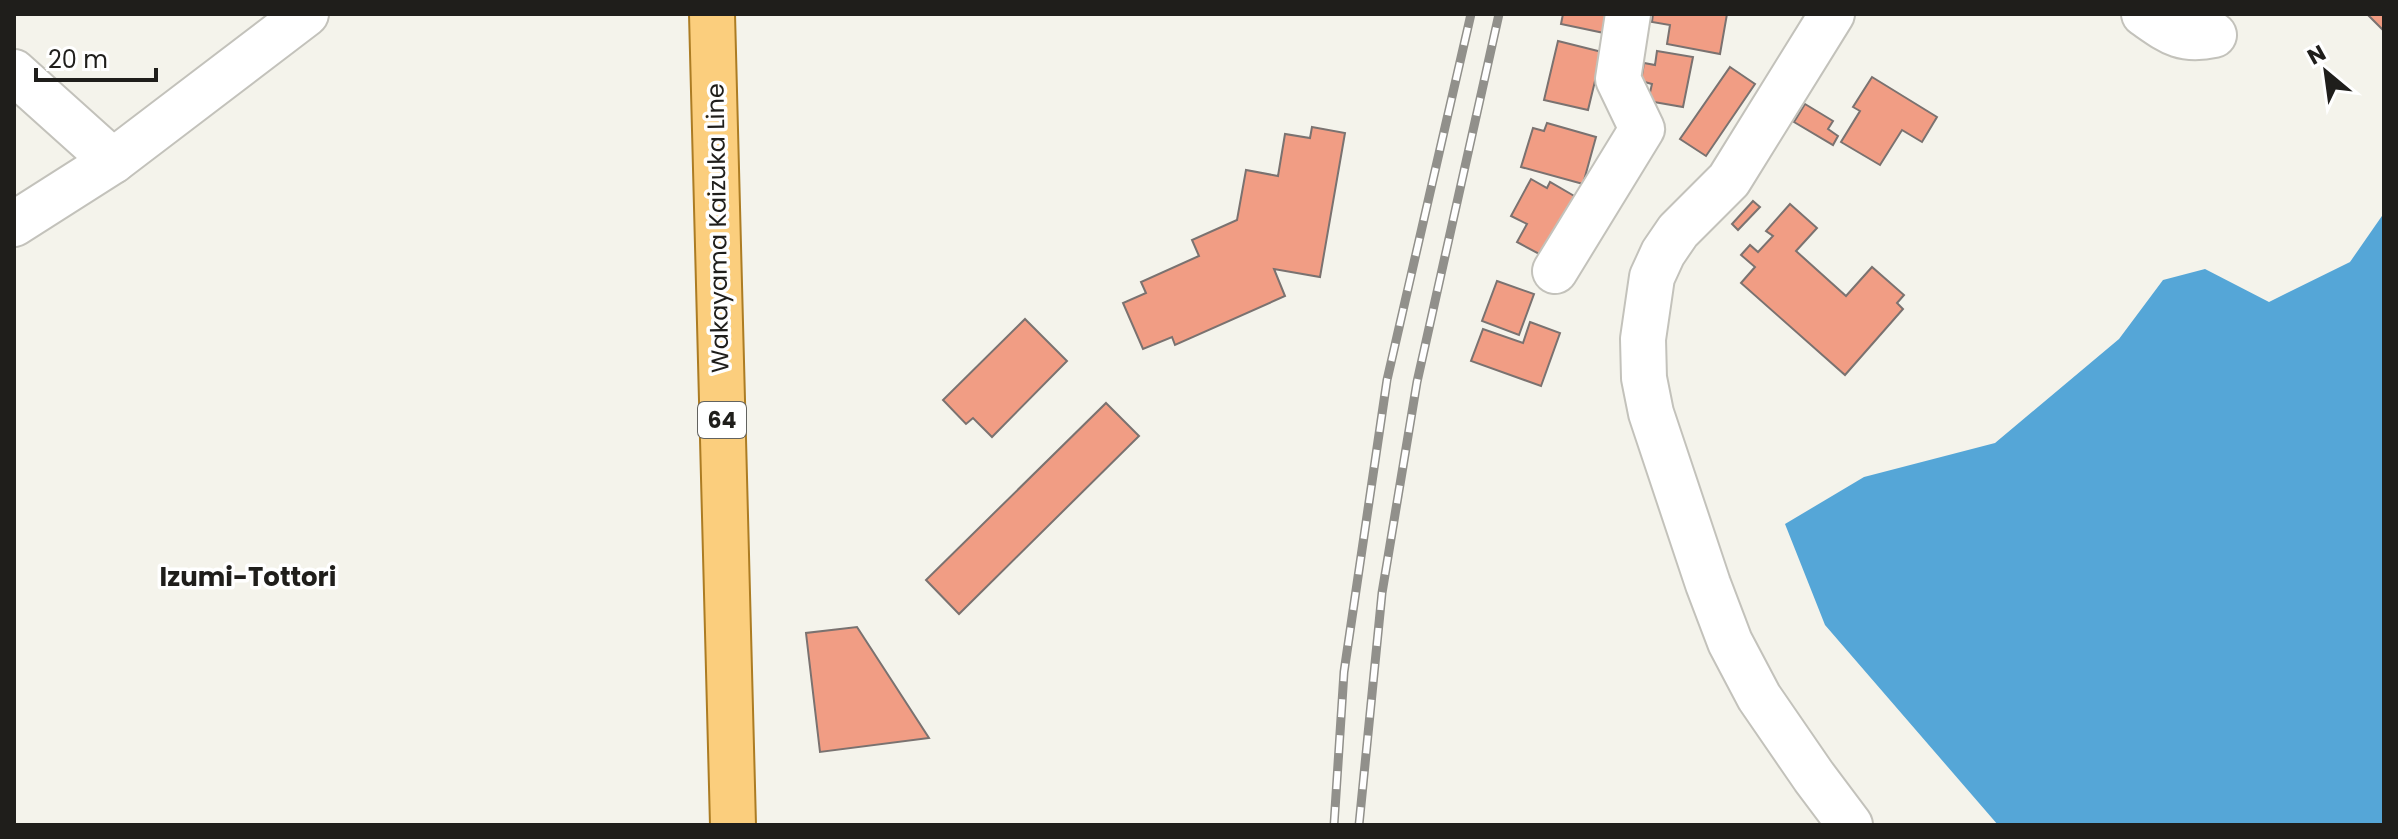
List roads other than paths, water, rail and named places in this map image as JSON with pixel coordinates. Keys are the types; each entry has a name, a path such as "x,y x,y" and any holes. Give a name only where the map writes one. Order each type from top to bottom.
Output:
{"main road":[{"name":"Wakayama Kaizuka Line","path":"712,14 733,825"}],"street":[{"path":"14,224 113,161 306,14"},
{"path":"1555,271 1642,129 1618,79 1628,14"},
{"path":"1832,14 1729,180 1678,231 1663,253 1652,277 1643,339 1644,378 1651,413 1730,642 1759,697 1850,825"},
{"path":"2144,14 2176,35 2191,39 2214,35"},
{"path":"14,72 113,161"}],"water":[{"path":"2384,213 2384,825 1998,825 1825,625 1785,524 1864,477 1995,443 2119,339 2163,280 2205,269 2269,302 2350,262"}],"railway":[{"path":"1334,825 1344,672 1387,380 1471,14"},
{"path":"1359,825 1382,593 1417,382 1499,14"}],"district":[{"name":"Izumi-Tottori","path":"248,577"}]}
